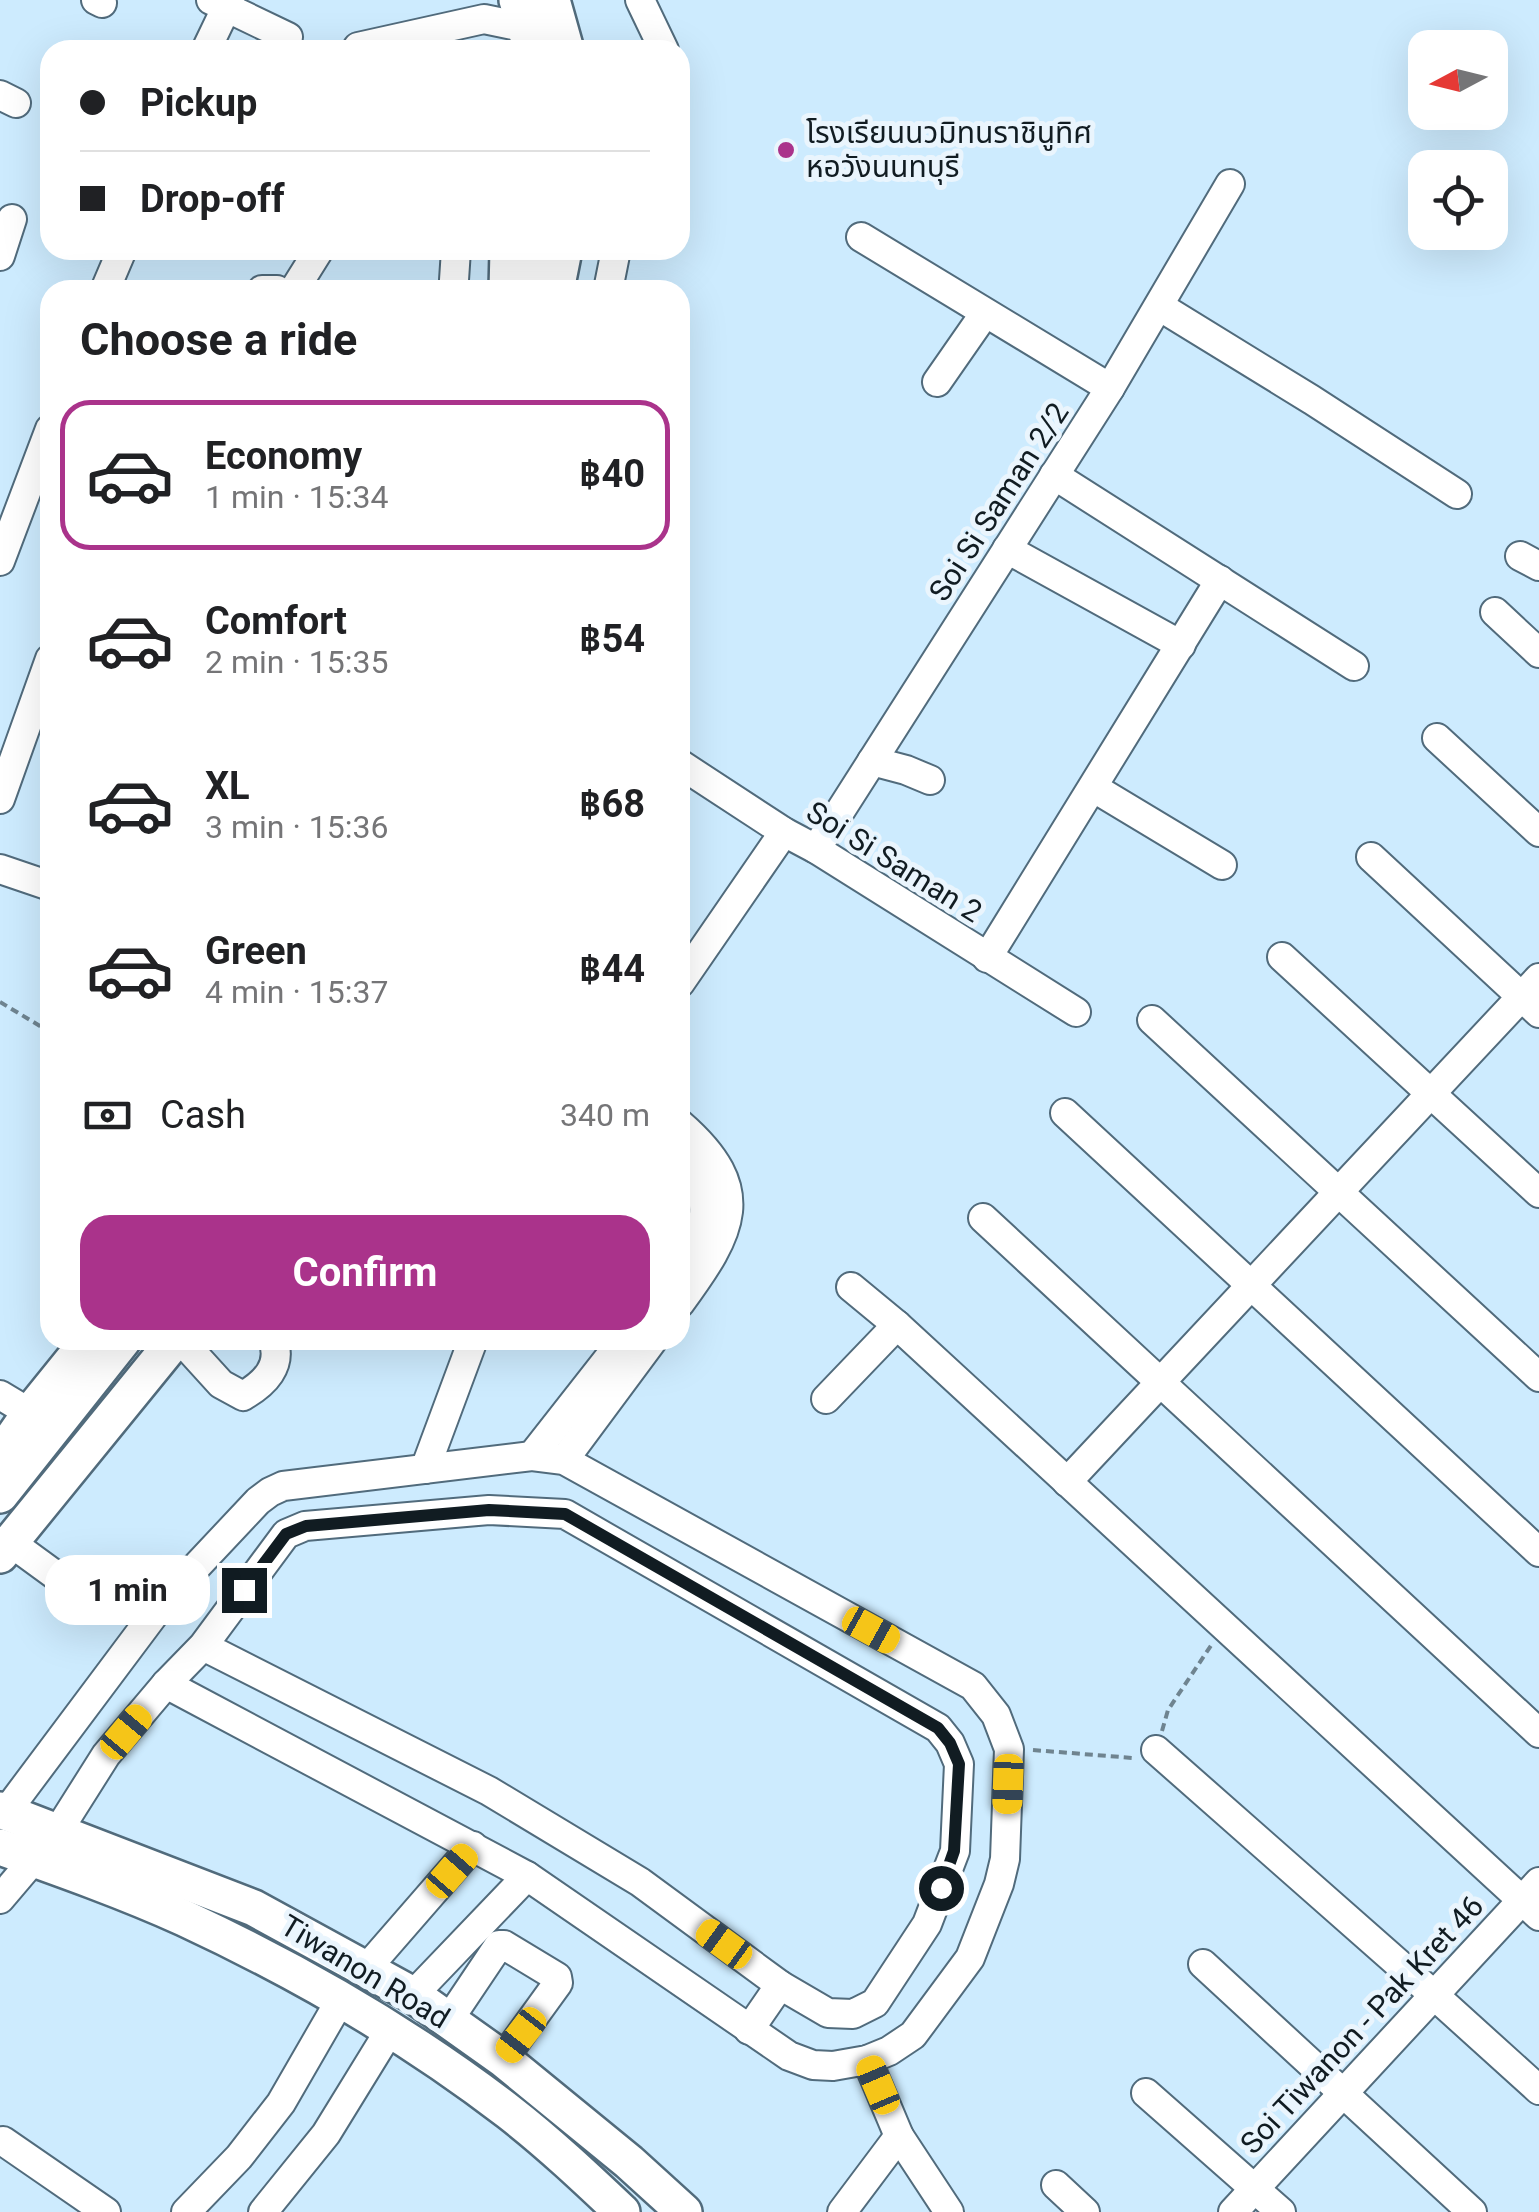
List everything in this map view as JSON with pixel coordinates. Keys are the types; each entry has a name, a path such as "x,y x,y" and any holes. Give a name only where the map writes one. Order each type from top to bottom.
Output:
{"main road":[{"path":"552,0 563,40"},
{"path":"576,0 586,40"},
{"path":"0,1456 81,1350"},
{"path":"3,1543 117,1350"},
{"path":"0,1495 141,1350"},
{"path":"3,1543 169,1350"},
{"name":"Tiwanon Road","path":"2,1823 58,1831 254,1908 414,1994 630,2162 684,2212"},
{"name":"Tiwanon Road","path":"2,1823 34,1859 181,1917 341,1999 446,2066 510,2113 622,2212"}],"street":[{"path":"640,0 659,40"},
{"path":"209,40 222,2 288,38"},
{"path":"398,40 507,21"},
{"name":"Soi Si Saman 2/2","path":"816,849 1110,388 1230,184"},
{"path":"0,256 12,219"},
{"path":"860,238 1110,388"},
{"path":"454,280 455,260"},
{"path":"1158,306 1457,494"},
{"path":"937,382 985,313"},
{"path":"0,561 40,455"},
{"path":"1054,475 1354,666"},
{"path":"1007,549 1181,644"},
{"path":"987,958 1220,580"},
{"path":"1495,612 1538,649"},
{"path":"0,799 40,688"},
{"path":"1437,738 1539,832"},
{"path":"872,761 930,780"},
{"name":"Soi Si Saman 2","path":"690,771 1076,1012"},
{"path":"1094,788 1222,865"},
{"path":"690,968 784,832"},
{"path":"1067,1482 1431,1094 1533,996 1371,858"},
{"path":"0,869 40,883"},
{"path":"1282,957 1539,1193"},
{"path":"1152,1020 1539,1378"},
{"path":"1066,1114 1539,1552"},
{"path":"690,1133 709,1151 726,1181 727,1224 709,1264 690,1279"},
{"path":"690,1169 704,1193 703,1228 690,1260"},
{"path":"983,1218 1252,1470 1534,1718"},
{"path":"852,1286 1223,1627 1533,1900"},
{"path":"826,1400 896,1324"},
{"path":"188,1350 221,1384 243,1396 259,1386 275,1365 277,1350"},
{"path":"425,1469 469,1350"},
{"path":"532,1456 615,1350"},
{"path":"564,1460 646,1350"},
{"path":"0,1395 30,1414"},
{"path":"2,1823 164,1601 270,1492 283,1486 532,1456 564,1460 973,1686 996,1715 1008,1749 1006,1859 970,1958 913,2035 890,2051 867,2060 813,2065 789,2056 749,2030 527,1876 166,1684"},
{"path":"58,1831 106,1755 203,1646 286,1534 306,1526 489,1510 565,1514 938,1728 959,1764 954,1851 927,1924 875,2003 852,2014 828,2013 780,1985 640,1882 488,1791 203,1646"},
{"path":"3,1543 73,1588"},
{"path":"1156,1750 1539,2090"},
{"path":"366,1969 473,1846"},
{"path":"0,1899 34,1859"},
{"path":"414,1994 527,1876"},
{"name":"Soi Tiwanon - Pak Kret 46","path":"1233,2212 1434,1995 1533,1900"},
{"path":"448,2021 499,1946 504,1945 557,1977 558,1983 502,2059"},
{"path":"1204,1964 1472,2212"},
{"path":"749,2030 780,1985"},
{"path":"186,2212 239,2157 281,2103 341,1999"},
{"path":"268,2210 326,2134 390,2030"},
{"path":"867,2060 899,2136 949,2212"},
{"path":"1146,2093 1281,2212"},
{"path":"842,2212 899,2136"},
{"path":"3,2141 106,2212"},
{"path":"1056,2185 1085,2212"}],"path":[{"path":"0,1002 40,1026"},
{"path":"1008,1749 1114,1758 1134,1758 1156,1750 1168,1710 1223,1627"}],"place":[{"name":"โรงเรียนนวมิทนราชินูทิศ หอวังนนทบุรี","path":"786,150"}],"route":[{"path":"244,1590 286,1534 306,1526 489,1510 565,1514 938,1728 959,1764 954,1851 941,1888"}]}
